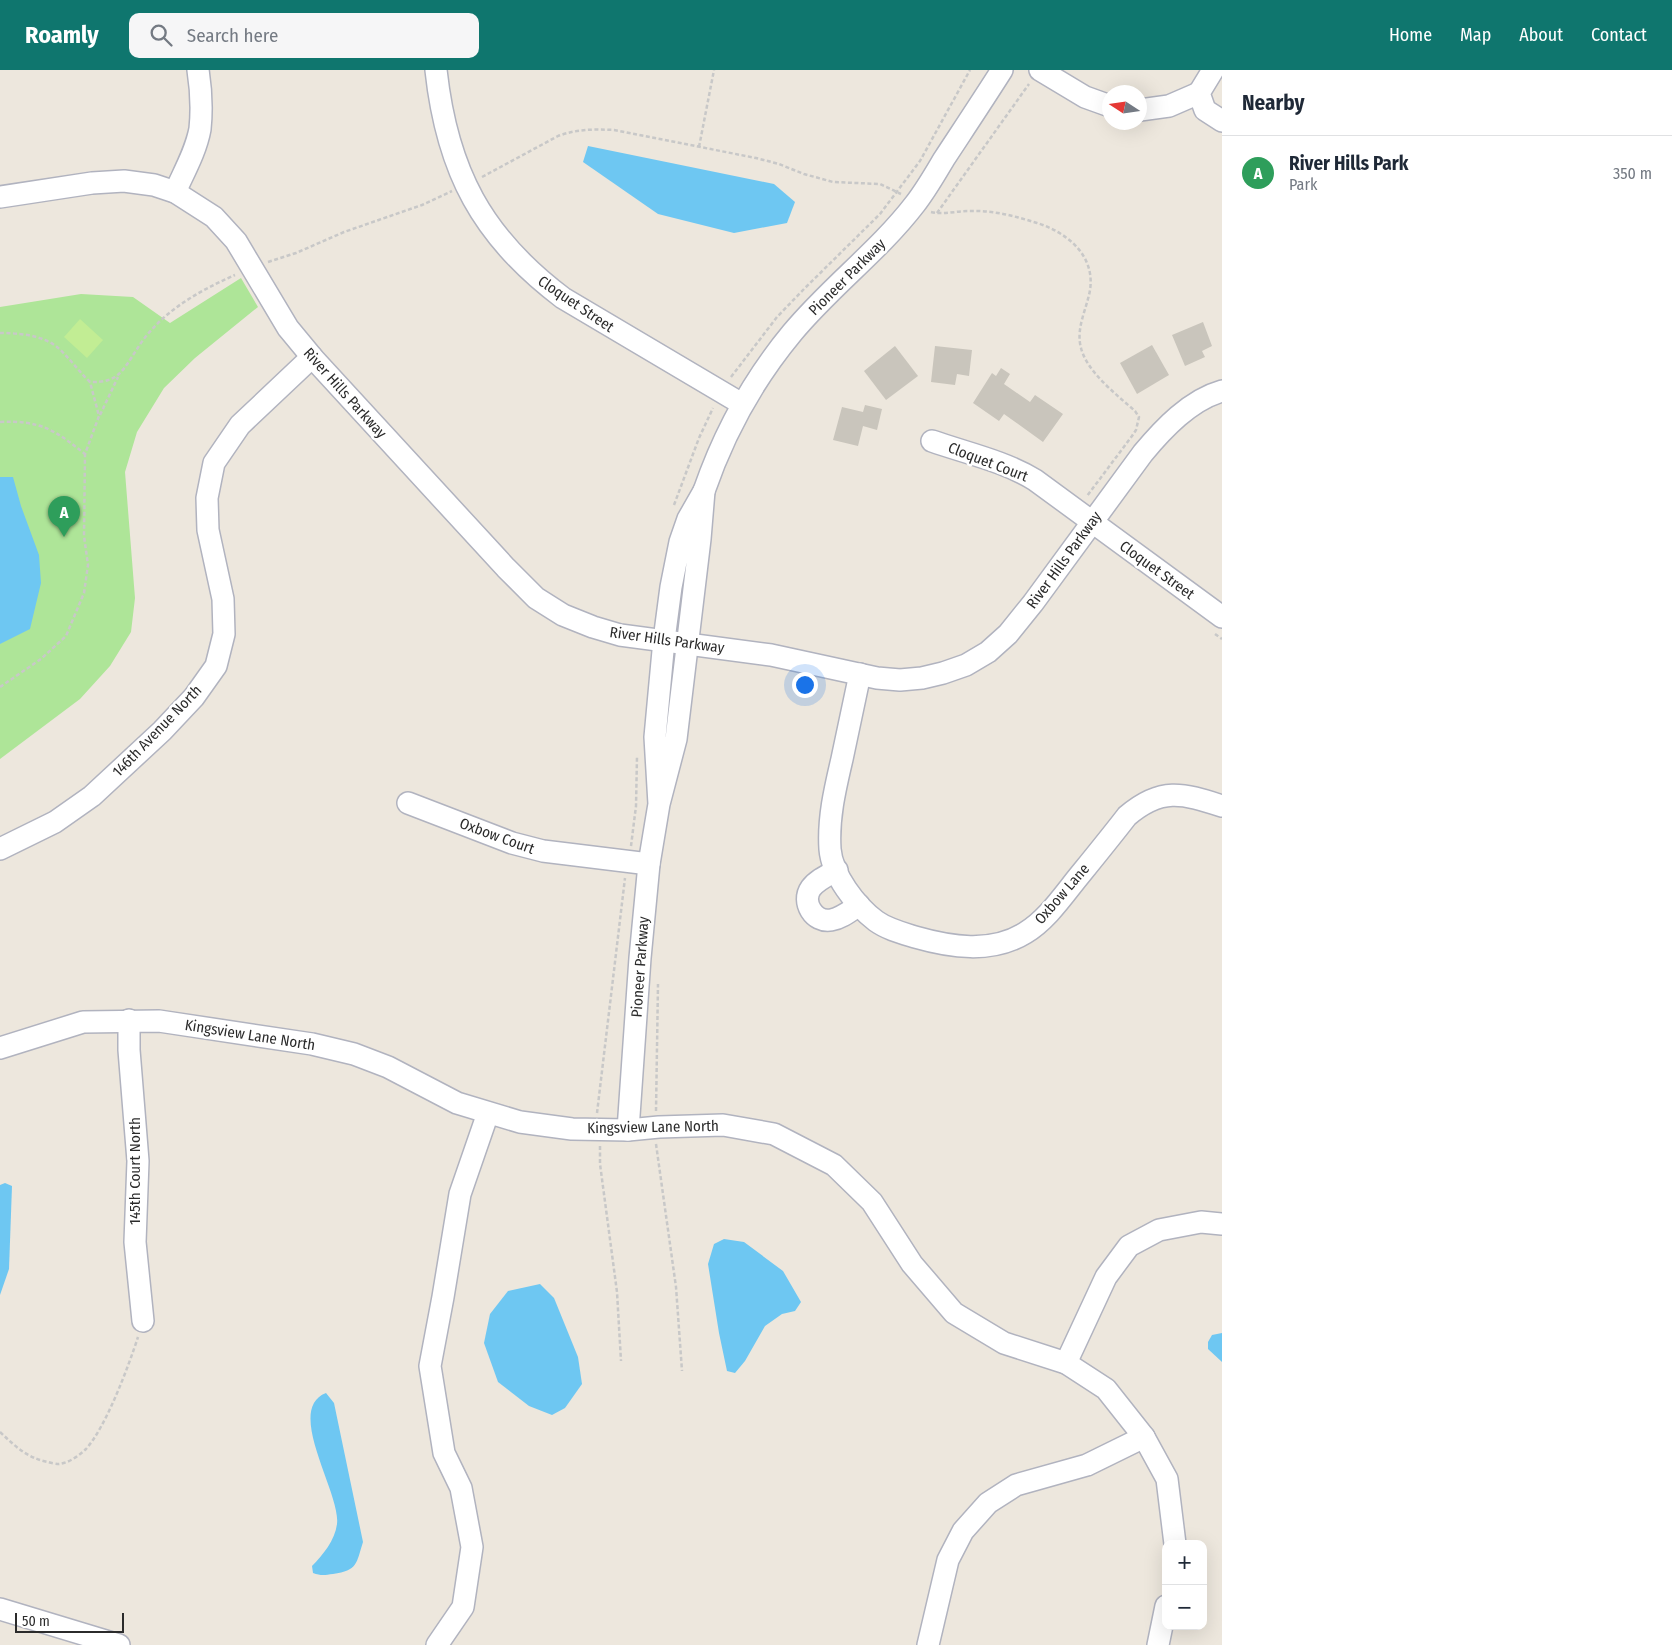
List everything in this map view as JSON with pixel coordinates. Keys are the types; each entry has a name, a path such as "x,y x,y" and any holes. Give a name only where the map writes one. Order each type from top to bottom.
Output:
{"street":[{"path":"176,192 200,130 201,101 198,70"},
{"name":"Cloquet Street","path":"436,70 445,129 456,162 477,207 500,240 541,282 563,298 742,404"},
{"name":"Pioneer Parkway","path":"658,804 655,737 664,640 675,560 688,519 704,491 714,461 742,404 772,359 793,332 840,282 878,246 916,203 1002,70"},
{"path":"1147,109 1168,106 1209,108 1213,70"},
{"path":"1036,76 1102,103"},
{"name":"River Hills Parkway","path":"0,197 92,183 124,181 154,185 176,192 214,217 236,241 288,328 312,357 506,568 536,598 563,615 620,635 771,655 877,678 900,680 944,673 966,665 988,652 1008,634 1033,603 1158,435 1176,418 1196,404 1222,391"},
{"name":"146th Avenue North","path":"0,849 55,822 92,796 162,731 194,697 216,666 224,634 223,599 208,530 207,498 214,463 240,425 312,357"},
{"name":"Cloquet Court","path":"932,441 1024,473 1092,522"},
{"name":"Pioneer Parkway","path":"628,1130 640,948 649,864 658,804 676,739 704,491"},
{"name":"Cloquet Street","path":"1092,522 1222,617"},
{"name":"Oxbow Lane","path":"860,674 832,804 830,851 836,870 845,888 859,905 877,922 899,933 953,946 976,947 994,945 1024,934 1038,923 1060,900 1127,816 1140,805 1153,798 1181,795 1222,806"},
{"name":"Oxbow Court","path":"408,802 512,843 543,852 649,864"},
{"path":"836,870 817,882 809,890 807,900 810,911 818,918 828,920 840,918 859,905"},
{"name":"145th Court North","path":"129,1020 129,1050 138,1161 136,1242 144,1321"},
{"name":"Kingsview Lane North","path":"0,1048 83,1022 160,1020 312,1044 354,1054 388,1067 457,1102 488,1114 520,1122 572,1129 628,1130 723,1125 774,1134 834,1165 872,1202 912,1264 954,1313 1004,1343 1066,1363 1106,1389 1144,1437 1167,1479 1175,1540"},
{"path":"437,1645 463,1607 472,1547 461,1488 444,1453 430,1366 460,1194 488,1114"},
{"path":"1066,1363 1106,1277 1129,1246 1159,1230 1201,1222 1222,1224"},
{"path":"928,1645 948,1560 964,1531 988,1504 1016,1485 1087,1465 1144,1437"},
{"path":"0,1609 118,1645"},
{"path":"1158,1645 1162,1626"}],"path":[{"path":"699,147 714,70"},
{"path":"896,192 920,161 970,70"},
{"path":"937,213 1036,76"},
{"path":"475,180 558,136 584,129 614,130 779,164 833,182 880,184 907,198"},
{"path":"261,265 296,253 361,225 422,205 454,190"},
{"path":"927,211 937,213 970,210 1002,214 1050,228 1063,234 1073,242 1088,266 1091,278 1090,292 1080,333 1080,345 1083,355 1101,379 1135,411 1138,417 1136,430 1082,501"},
{"path":"90,382 99,383 110,380 118,375 124,370 147,335 160,321 196,294 236,275"},
{"path":"0,333 15,333 38,337 57,347 90,382 99,416"},
{"path":"0,688 42,659 66,636 84,593 88,565 84,536 85,454 99,416 118,375"},
{"path":"0,422 18,421 43,426 62,435 85,454"},
{"path":"658,984 656,1143 676,1287 682,1370"},
{"path":"0,1432 22,1452 36,1460 59,1464 74,1458 86,1448 103,1421 132,1356 144,1321"}],"green space":[{"path":"241,278 258,307 195,358 164,388 137,432 125,472 135,598 131,632 110,666 80,699 0,759 0,307 81,294 133,297 170,323"},
{"path":"80,319 103,340 87,358 64,337"}],"water":[{"path":"588,146 774,184 795,202 787,223 734,233 658,214 583,162"},
{"path":"0,477 13,477 21,506 39,555 41,583 30,629 0,644"},
{"path":"5,1183 12,1186 9,1269 0,1295 0,1185"},
{"path":"724,1239 744,1242 783,1271 801,1302 795,1311 782,1314 765,1326 745,1361 735,1373 727,1371 708,1264 714,1244"},
{"path":"540,1284 554,1298 578,1357 582,1384 565,1408 552,1415 529,1406 498,1382 484,1343 490,1314 508,1291"},
{"path":"1222,1333 1222,1362 1208,1349 1208,1342 1212,1335"},
{"path":"326,1393 334,1403 363,1542 357,1561 352,1568 333,1574 318,1575 313,1573 312,1566 334,1536 337,1524 336,1510 312,1433 311,1416 315,1402"}],"building":[{"path":"1203,322 1212,346 1202,351 1205,357 1185,366 1172,335"},
{"path":"1152,345 1169,375 1137,394 1120,363"},
{"path":"895,346 918,376 886,400 864,371"},
{"path":"935,346 972,350 969,376 957,374 955,385 931,382"},
{"path":"1001,368 1010,374 1004,384 1030,402 1035,395 1063,414 1043,442 1004,414 999,421 973,403 992,373 996,376"},
{"path":"865,405 882,409 877,430 863,426 858,446 833,440 842,407 863,412"}],"place":[{"name":"River Hills Park","path":"64,537"}]}
